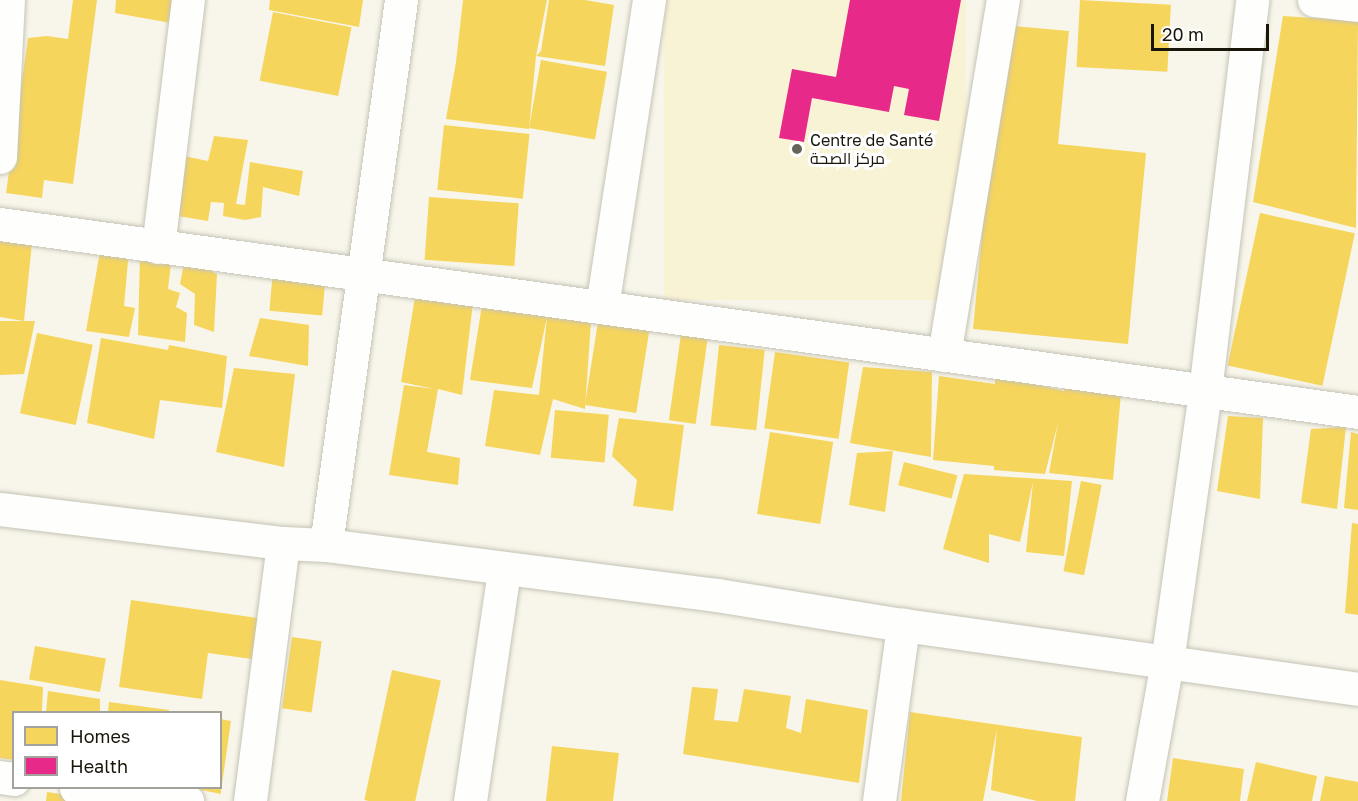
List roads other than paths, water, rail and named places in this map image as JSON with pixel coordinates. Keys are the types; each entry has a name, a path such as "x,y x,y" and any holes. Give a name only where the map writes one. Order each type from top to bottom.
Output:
{"street":[{"path":"0,157 8,0"},
{"path":"159,246 189,0"},
{"path":"326,545 401,0"},
{"path":"602,308 649,0"},
{"path":"944,355 1003,0"},
{"path":"1142,801 1167,662 1205,391 1252,0"},
{"path":"1314,0 1358,5"},
{"path":"0,224 1358,412"},
{"path":"0,509 283,543 326,545 504,570 717,595 903,625 1358,689"},
{"path":"250,801 283,543"},
{"path":"470,801 504,570"},
{"path":"879,801 903,625"},
{"path":"82,789 135,798 187,801"}],"place":[{"name":"Centre de Santé مركز الصحة","path":"797,149"}]}
